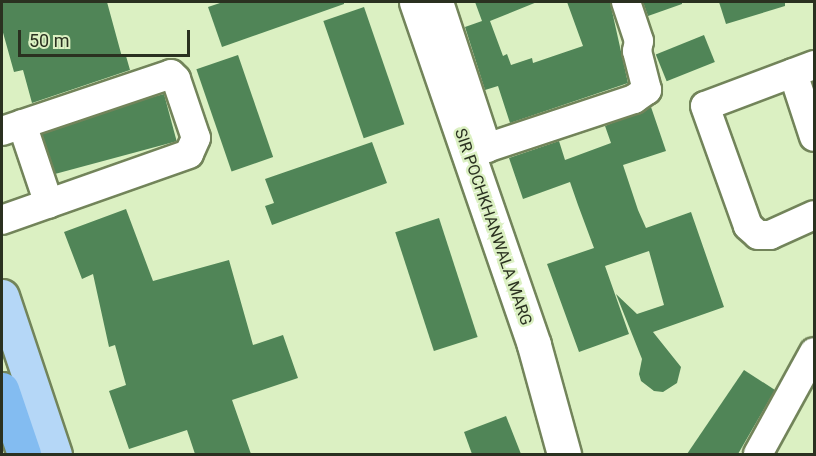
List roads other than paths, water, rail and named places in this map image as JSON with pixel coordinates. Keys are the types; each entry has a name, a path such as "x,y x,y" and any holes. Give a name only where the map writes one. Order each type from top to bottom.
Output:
{"highway":[{"path":"2,389 24,454"}],"main road":[{"path":"2,296 55,454"}],"street":[{"name":"SIR POCHKHANWALA MARG","path":"416,2 478,151 564,454"},
{"path":"439,2 478,151 634,99 647,90 649,86 637,51 639,41 626,2"},
{"path":"814,137 804,69 705,106 748,226 758,235 770,235 814,215"},
{"path":"2,220 49,204 189,154 195,146 195,131 176,79 171,74 12,128 49,204"},
{"path":"758,454 814,352"}]}
